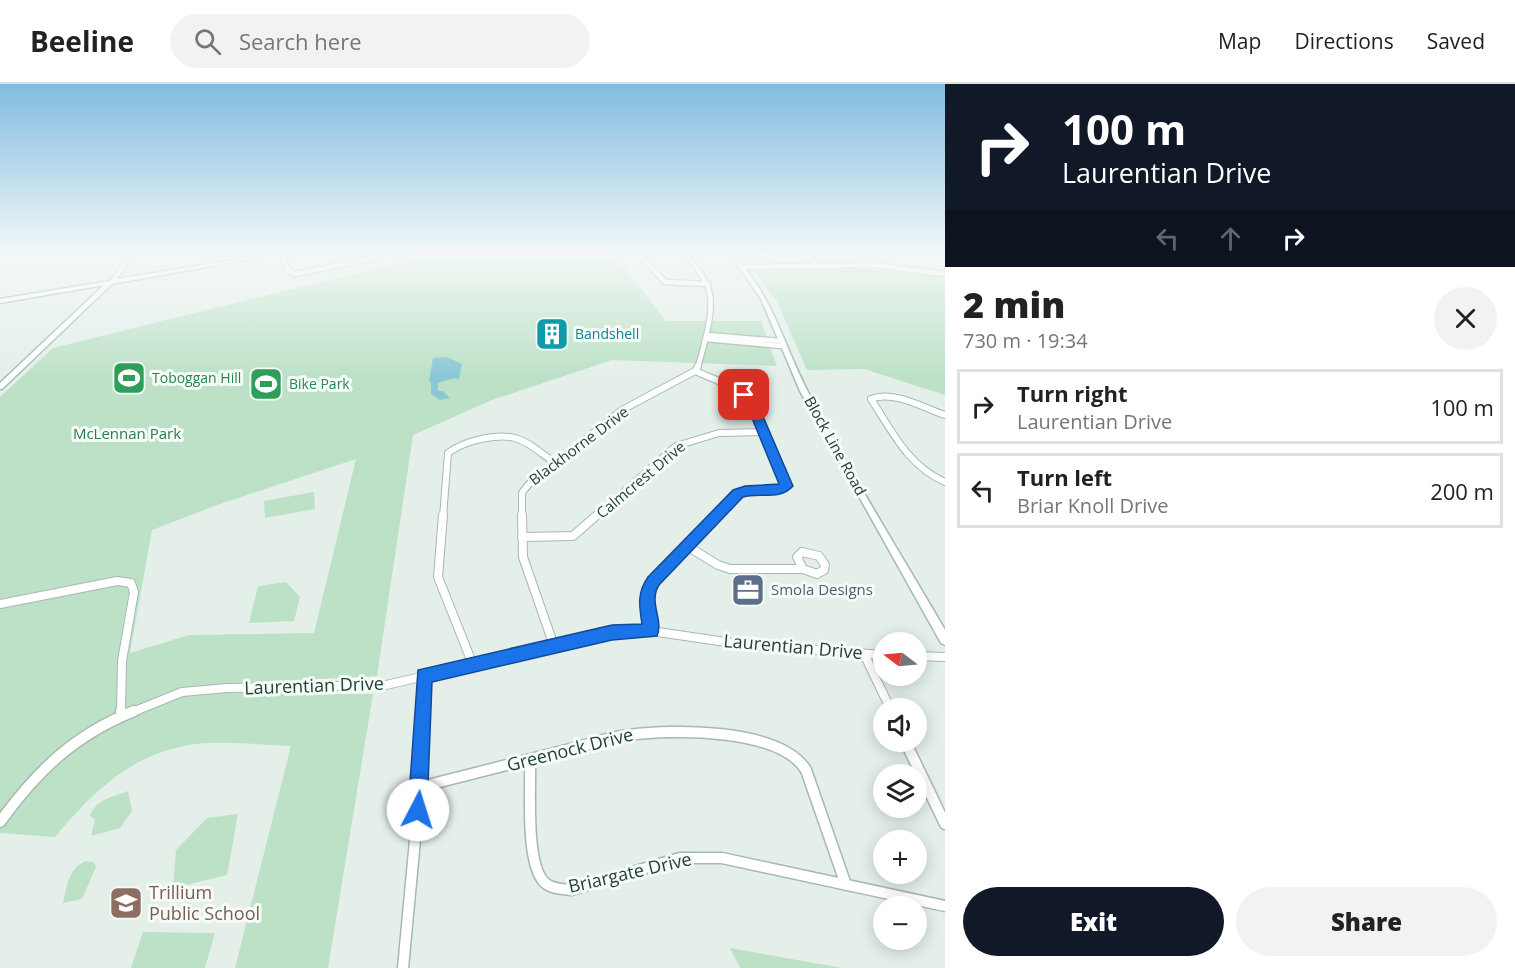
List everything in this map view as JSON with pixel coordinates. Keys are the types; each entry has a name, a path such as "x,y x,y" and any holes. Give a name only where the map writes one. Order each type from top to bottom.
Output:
{"street":[{"path":"0,301 40,294"},
{"path":"56,333 92,294"},
{"path":"0,387 97,294"},
{"path":"651,631 646,600 648,589 687,546 738,493 745,490 777,490 786,486 764,432 744,395 695,371 706,337 714,300 712,294"},
{"name":"Block Line Road","path":"760,294 804,391 945,640"},
{"path":"706,337 781,343"},
{"name":"Blackhorne Drive","path":"554,646 523,557 522,493 528,485 622,410 695,371"},
{"path":"945,415 887,396 876,395 871,399 911,460 928,475 945,482"},
{"name":"Calmcrest Drive","path":"522,537 573,536 676,447 689,440 718,432 764,432"},
{"path":"473,665 438,577 448,453 460,445 510,437 521,441 555,463"},
{"path":"687,546 718,565 730,569 790,571 803,569"},
{"path":"0,604 117,581 131,583 134,592 122,661 122,716"},
{"name":"Laurentian Drive","path":"0,822 27,785 70,744 122,716 162,699 198,690 368,686 424,676 612,633 651,631 746,645 873,654"},
{"path":"864,654 885,698"},
{"path":"927,656 945,657"},
{"path":"403,968 420,787 424,676"},
{"name":"Greenock Drive","path":"420,787 626,735 647,732 688,732 784,749 793,754 807,770 846,885"},
{"path":"910,752 945,824"},
{"name":"Briargate Drive","path":"530,760 534,861 542,880 554,889 571,890 680,858 703,857 722,858 945,906"}],"green space":[{"name":"McLennan Park","path":"272,294 645,294 666,321 761,321 777,366 612,360 492,400 413,435 377,676 304,680 301,694 373,694 328,968 235,968 291,746 212,743 168,750 148,757 114,778 83,805 55,837 0,833 0,397 53,348","holes":["356,459 314,633 189,635 130,653 152,530 217,505"]},
{"path":"771,294 945,294 945,395 864,369 807,370 777,302"},
{"path":"314,492 315,509 265,518 264,501"},
{"path":"286,582 300,597 294,621 249,623 258,586"},
{"path":"128,791 132,811 120,828 91,836 95,819 90,816 96,806 106,799"},
{"path":"238,814 227,875 173,888 176,850 207,818"},
{"path":"86,861 94,862 96,867 82,899 63,903 72,873 75,868"},
{"path":"143,932 215,933 205,968 131,968"},
{"path":"730,948 842,968 740,968"}],"water":[{"path":"447,357 462,364 459,379 454,378 438,383 438,391 443,391 450,398 440,400 431,394 429,381 433,358"}],"place":[{"name":"Bandshell","path":"552,334"},
{"name":"Toboggan Hill","path":"129,378"},
{"name":"Bike Park","path":"266,384"},
{"name":"Smola Designs","path":"748,590"},
{"name":"Trillium Public School","path":"126,903"}],"route":[{"path":"418,810 425,704 424,676 622,631 651,631 646,600 648,589 654,581 738,493 745,490 777,490 786,486 787,483 752,405 744,395"}]}
